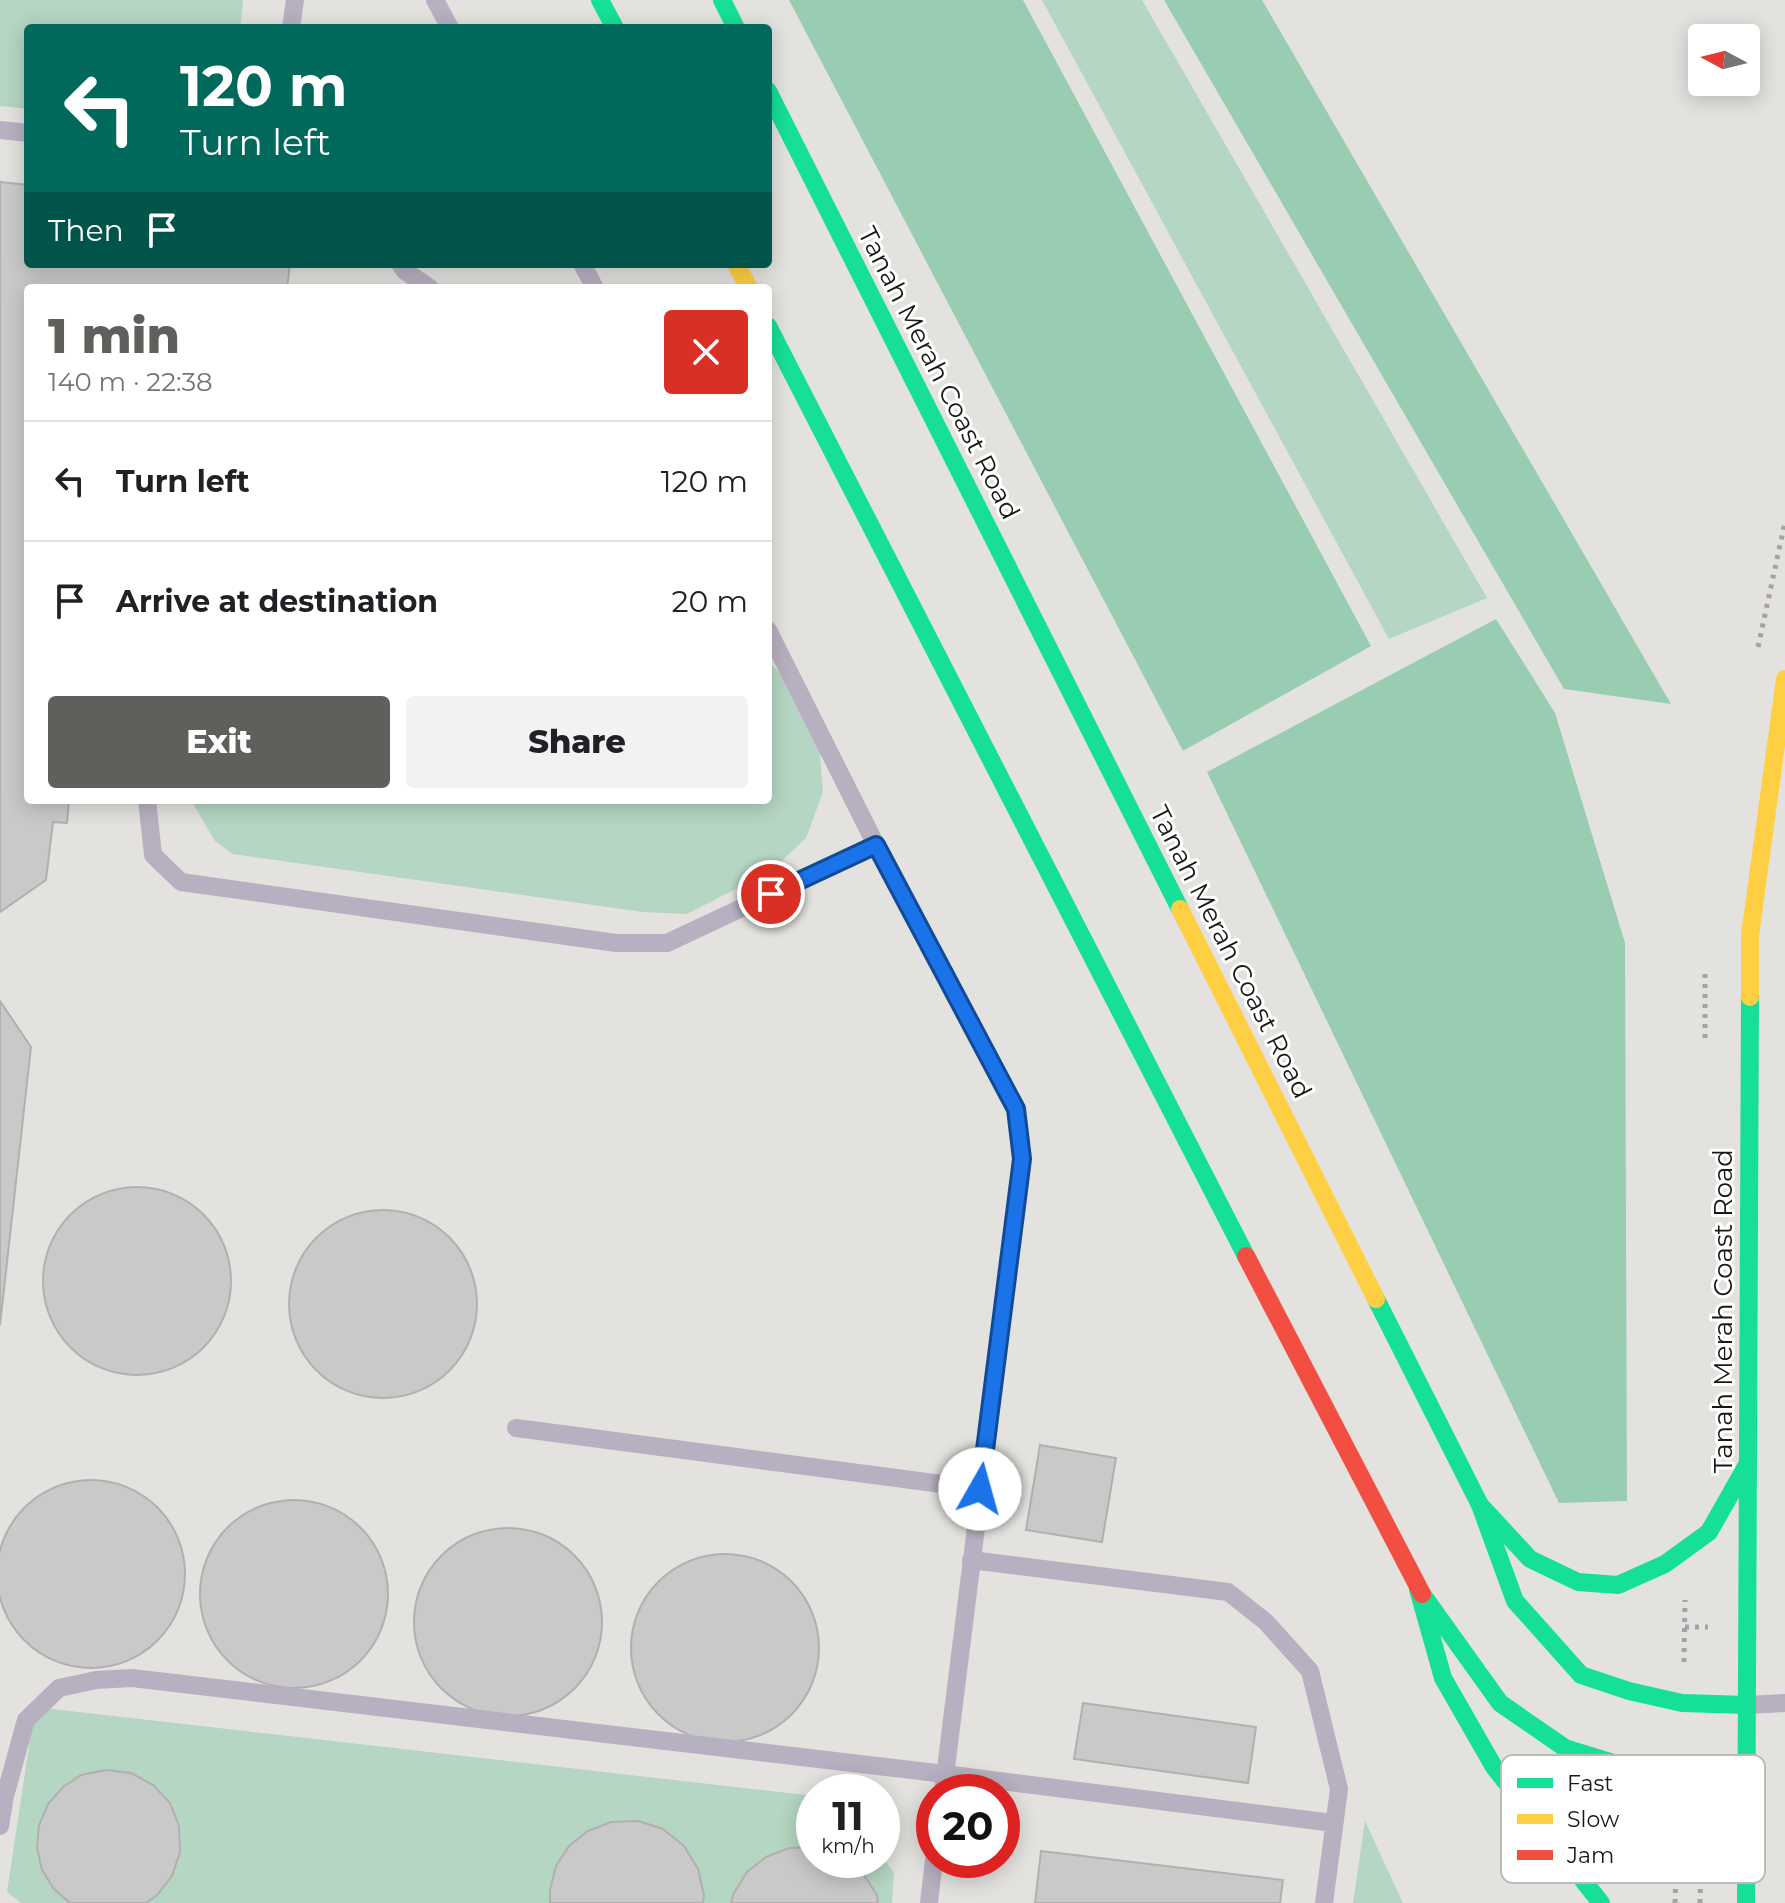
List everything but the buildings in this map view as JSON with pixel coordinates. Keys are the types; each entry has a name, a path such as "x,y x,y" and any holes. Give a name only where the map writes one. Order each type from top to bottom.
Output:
{"street":[{"path":"600,0 613,24"},
{"path":"722,0 734,24"},
{"name":"Tanah Merah Coast Road","path":"772,99 1480,1505 1515,1601 1581,1675 1629,1691 1682,1703 1747,1705"},
{"path":"772,334 1418,1589 1500,1703 1565,1748 1588,1755"},
{"name":"Tanah Merah Coast Road","path":"1747,1755 1750,935 1785,679"},
{"path":"1480,1505 1530,1559 1578,1582 1618,1585 1665,1564 1709,1532 1748,1462"},
{"path":"1418,1589 1443,1678 1501,1776"},
{"path":"1585,1883 1601,1903"},
{"name":"Tanah Merah Coast Road","path":"1746,1883 1746,1903"}],"lane":[{"path":"292,24 295,0"},
{"path":"435,0 448,24"},
{"path":"0,130 24,133"},
{"path":"403,268 424,284"},
{"path":"772,638 876,845 1016,1109 1022,1159 945,1774"},
{"path":"147,804 153,855 181,882 616,943 667,943 876,845"},
{"path":"516,1428 980,1489"},
{"path":"971,1560 1228,1592 1266,1622 1310,1671 1339,1789 1324,1903"},
{"path":"0,1826 26,1720 59,1688 96,1680 132,1678 916,1779"},
{"path":"1747,1705 1785,1703"},
{"path":"1020,1791 1333,1823"},
{"path":"929,1903 932,1878"}],"green space":[{"path":"0,0 243,0 240,24 24,24 24,109 0,106"},
{"path":"789,0 1023,0 1371,646 1183,751"},
{"path":"1042,0 1142,0 1487,598 1389,639"},
{"path":"1164,0 1262,0 1671,704 1564,689"},
{"path":"1496,619 1555,713 1625,943 1627,1501 1559,1503 1207,772"},
{"path":"772,665 780,673 820,753 823,792 806,838 771,871 687,914 643,912 233,854 215,841 193,804 772,804"},
{"path":"35,1707 796,1794 796,1878 894,1878 892,1903 21,1903 7,1892"},
{"path":"1365,1821 1403,1903 1353,1903"}],"traffic: fast":[{"path":"600,0 613,24"},
{"path":"722,0 734,24"},
{"path":"772,99 1180,909"},
{"path":"772,334 1246,1256"},
{"path":"1747,1755 1750,997"},
{"path":"1376,1299 1480,1505 1515,1601 1581,1675 1629,1691 1682,1703 1747,1705"},
{"path":"1480,1505 1530,1559 1578,1582 1618,1585 1665,1564 1709,1532 1747,1465"},
{"path":"1418,1589 1443,1678 1501,1776"},
{"path":"1422,1594 1500,1703 1565,1748 1588,1755"},
{"path":"1585,1883 1601,1903"},
{"path":"1746,1883 1746,1903"}],"traffic: slow":[{"path":"738,268 747,284"},
{"path":"1750,997 1750,935 1785,679"},
{"path":"1180,909 1376,1299"}],"traffic: jam":[{"path":"1246,1256 1422,1594"}],"route":[{"path":"771,894 876,845 1016,1109 1022,1159 980,1489"}]}
